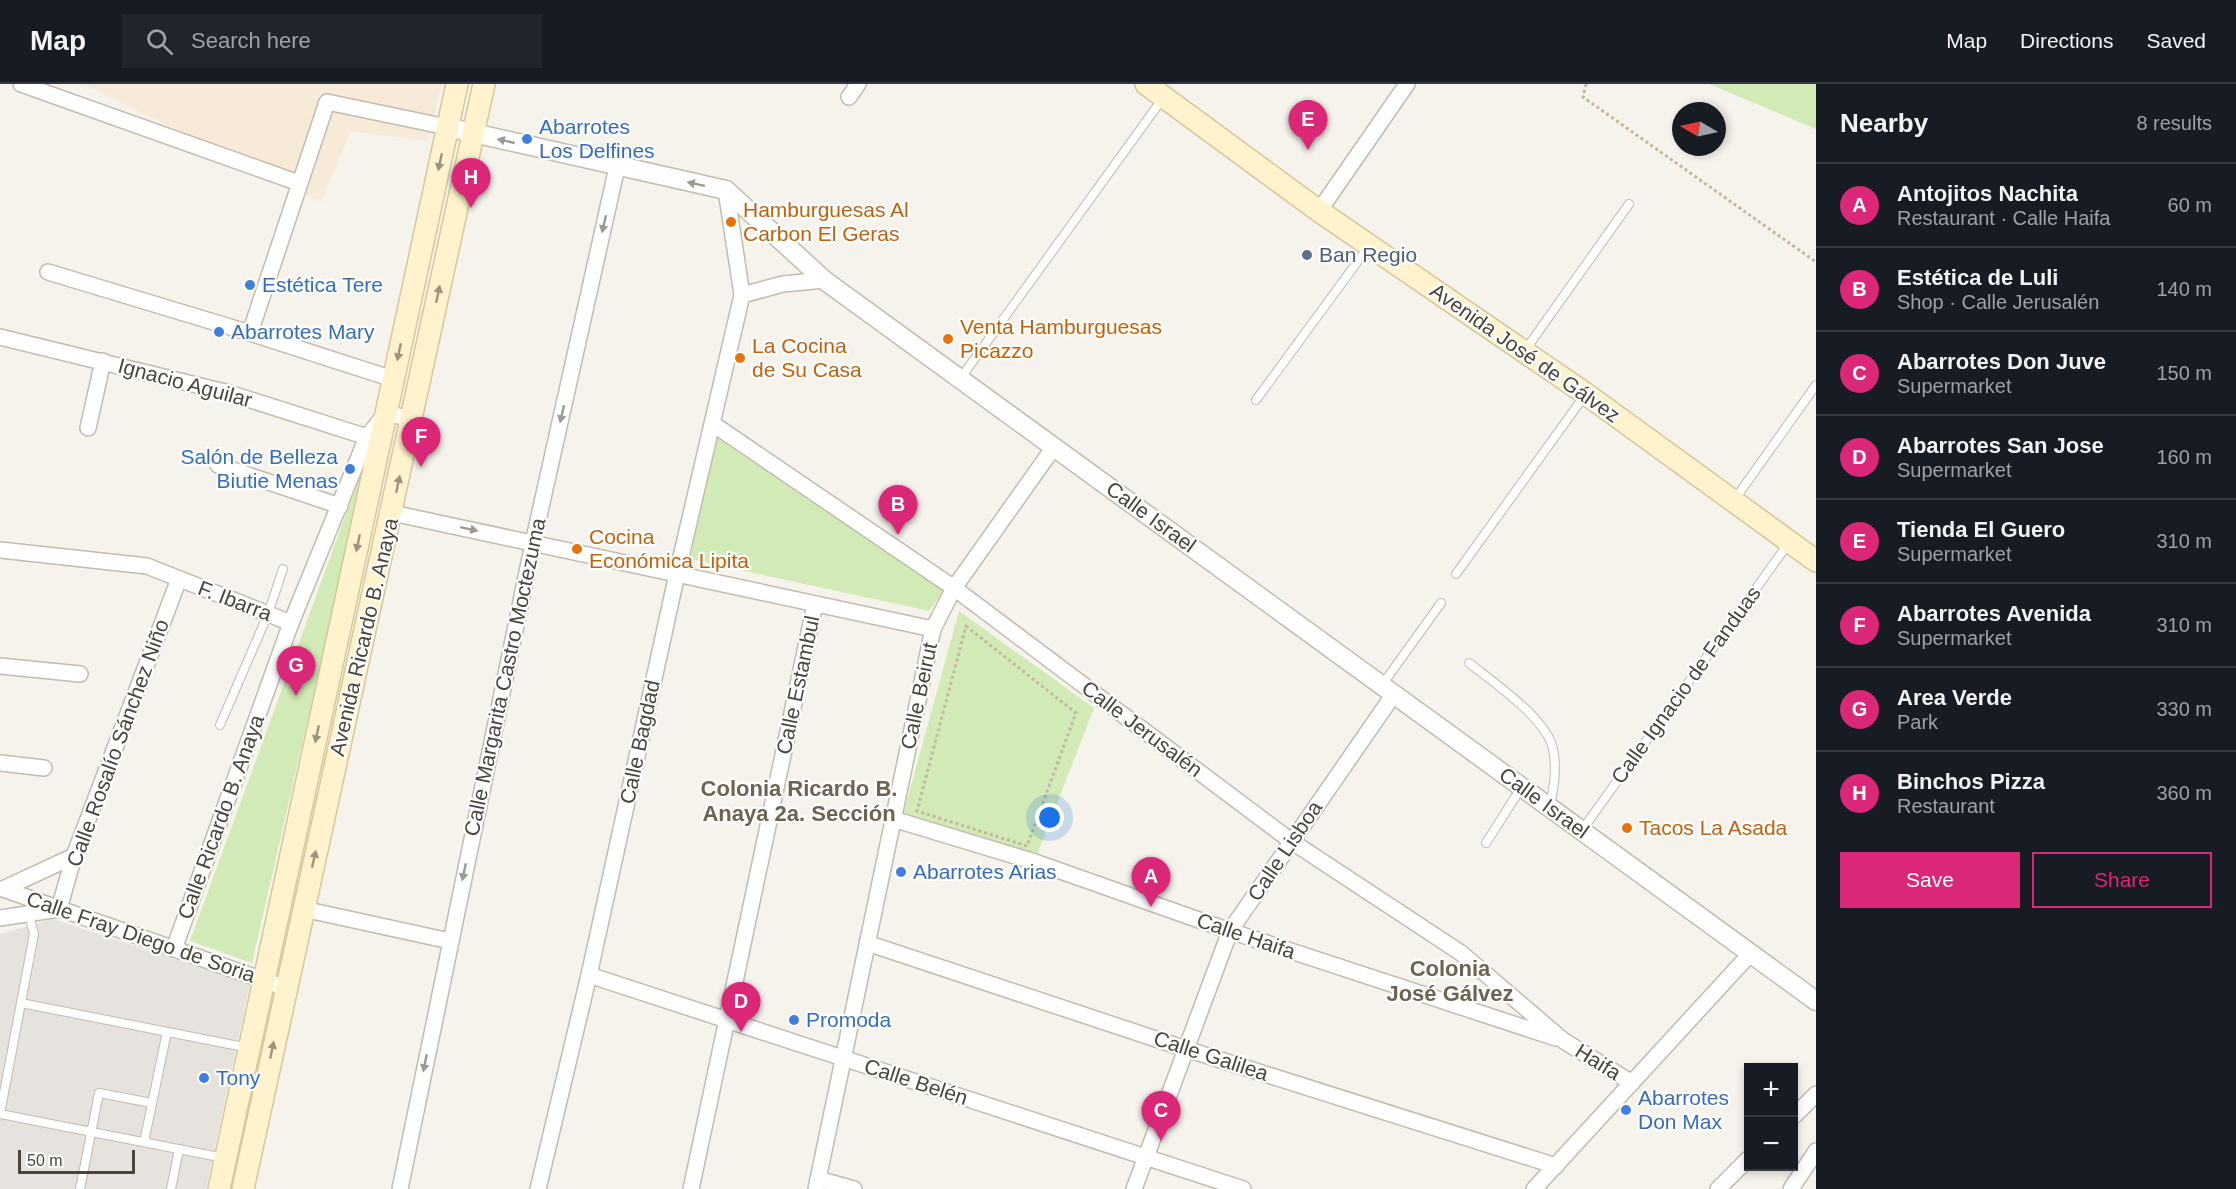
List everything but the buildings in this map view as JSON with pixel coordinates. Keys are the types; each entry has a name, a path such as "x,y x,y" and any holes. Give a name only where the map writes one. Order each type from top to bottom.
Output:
{"main road":[{"name":"Avenida Ricardo B. Anaya","path":"219,1189 457,84"},
{"name":"Avenida Ricardo B. Anaya","path":"243,1189 484,84"},
{"name":"Avenida José de Gálvez","path":"1146,84 1319,211 1586,394 1816,561"},
{"path":"232,1128 255,1133"}],"street":[{"path":"21,84 299,183"},
{"path":"1319,211 1407,84"},
{"path":"250,333 327,102 726,190"},
{"name":"Calle Margarita Castro Moctezuma","path":"400,1189 533,543 617,167"},
{"name":"Calle Israel","path":"726,190 824,280 1816,1001"},
{"name":"Calle Bagdad","path":"538,1189 589,975 677,574 742,295 726,190"},
{"path":"48,272 393,379"},
{"path":"742,295 783,284 824,280"},
{"name":"Ignacio Aguilar","path":"0,337 229,393 367,437"},
{"path":"88,428 103,361"},
{"path":"386,413 411,418"},
{"name":"Calle Ricardo B. Anaya","path":"174,949 291,622 367,437 386,413"},
{"name":"Calle Jerusalén","path":"713,424 954,588 1292,842 1461,953 1564,1041"},
{"name":"Calle Beirut","path":"817,1184 933,629 954,588 1053,447"},
{"path":"218,465 340,506"},
{"path":"392,513 933,629"},
{"name":"F. Ibarra","path":"0,550 147,566 291,622"},
{"name":"Calle Rosalío Sánchez Niño","path":"59,909 74,856 179,579"},
{"name":"Calle Estambul","path":"691,1189 815,604"},
{"path":"0,666 80,674"},
{"name":"Calle Lisboa","path":"1134,1189 1230,931 1292,842 1388,689"},
{"path":"0,763 44,768"},
{"name":"Calle Haifa","path":"893,819 1035,861 1230,931 1564,1041"},
{"name":"Calle Fray Diego de Soria","path":"74,856 3,889 286,988"},
{"path":"0,918 59,909"},
{"path":"303,909 450,940"},
{"name":"Calle Galilea","path":"867,944 1556,1167"},
{"path":"1534,1189 1751,953"},
{"name":"Calle Belén","path":"589,975 1243,1189"},
{"name":"Haifa","path":"1564,1041 1632,1083"},
{"path":"1798,1112 1816,1094"},
{"path":"1791,1189 1816,1152"},
{"path":"1718,1189 1744,1164"},
{"path":"817,1184 854,1189"}],"lane":[{"path":"960,379 1164,96"},
{"path":"1523,353 1629,204"},
{"path":"1256,400 1370,245"},
{"path":"1734,500 1816,385"},
{"path":"1456,574 1586,394"},
{"name":"Calle Ignacio de Fanduas","path":"1582,830 1790,541"},
{"path":"220,725 268,614 283,569"},
{"path":"1388,689 1441,603"},
{"path":"1469,663 1534,716 1553,748 1555,779 1550,807"},
{"path":"1486,843 1522,786"},
{"path":"28,912 34,934 0,1114 226,1158"},
{"path":"21,1003 249,1048"},
{"path":"144,1142 167,1032"},
{"path":"80,1189 99,1093 152,1103"},
{"path":"171,1189 179,1149"}],"path":[{"path":"1586,84 1583,97 1816,262"},
{"path":"966,626 1076,713 1028,846 917,811 920,800 966,626"}],"shaded area":[{"path":"83,84 442,84 427,141 351,131 321,202"},
{"path":"53,919 250,984 206,1189 0,1189 0,934"}],"green space":[{"path":"1709,84 1816,84 1816,129"},
{"path":"717,438 944,590 929,611 690,559"},
{"path":"369,451 252,963 190,941"},
{"path":"959,611 1094,708 1035,860 902,819"}],"place":[{"name":"Abarrotes Los Delfines","path":"527,139"},
{"name":"Tienda El Guero","path":"1308,150"},
{"name":"Binchos Pizza","path":"471,208"},
{"name":"Hamburguesas Al Carbon El Geras","path":"731,222"},
{"name":"Ban Regio","path":"1307,255"},
{"name":"Estética Tere","path":"250,285"},
{"name":"Abarrotes Mary","path":"219,332"},
{"name":"Venta Hamburguesas Picazzo","path":"948,339"},
{"name":"La Cocina de Su Casa","path":"740,358"},
{"name":"Abarrotes Avenida","path":"421,467"},
{"name":"Salón de Belleza Biutie Menas","path":"350,469"},
{"name":"Estética de Luli","path":"898,535"},
{"name":"Cocina Económica Lipita","path":"577,549"},
{"name":"Area Verde","path":"296,696"},
{"name":"Tacos La Asada","path":"1627,828"},
{"name":"Abarrotes Arias","path":"901,872"},
{"name":"Antojitos Nachita","path":"1151,907"},
{"name":"Promoda","path":"794,1020"},
{"name":"Abarrotes San Jose","path":"741,1032"},
{"name":"Tony","path":"204,1078"},
{"name":"Abarrotes Don Max","path":"1626,1110"},
{"name":"Abarrotes Don Juve","path":"1161,1141"}],"district":[{"name":"Colonia Ricardo B. Anaya 2a. Sección","path":"799,800"},
{"name":"Colonia José Gálvez","path":"1450,980"}]}
